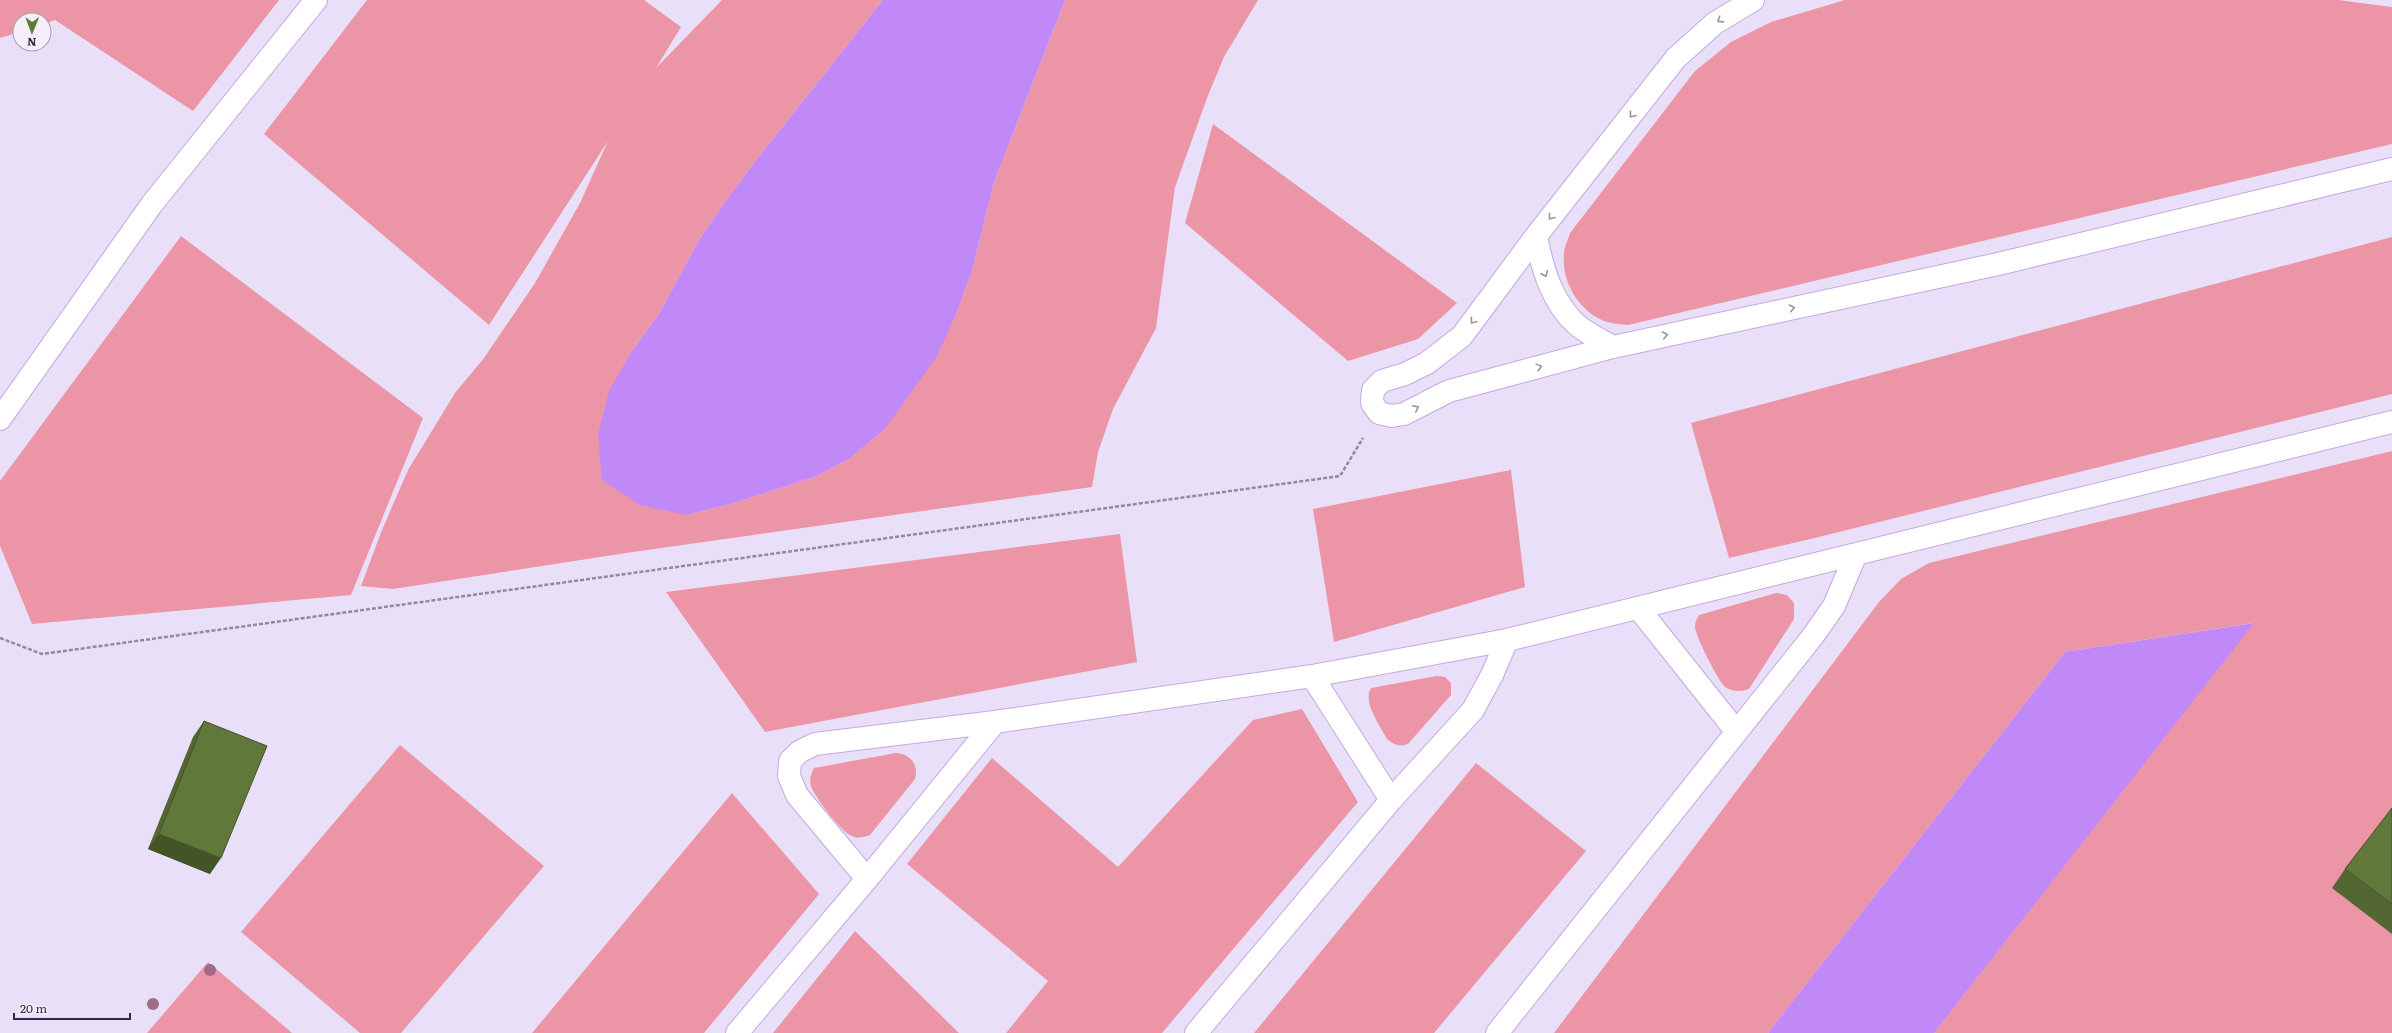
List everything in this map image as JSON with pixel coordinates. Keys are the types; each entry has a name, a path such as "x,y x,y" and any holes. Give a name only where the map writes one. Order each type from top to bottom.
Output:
{"street":[{"path":"0,418 152,204 316,0"},
{"path":"1753,0 1715,23 1676,58 1536,236 1462,336 1427,363 1404,374 1382,380 1373,390 1372,403 1379,412 1392,416 1404,414 1448,391 1613,347 1998,264 2392,168"},
{"path":"1536,236 1542,269 1559,303 1576,324 1613,347"},
{"path":"867,879 797,795 790,776 790,761 799,752 815,744 995,722 1312,676 1507,640 1639,609 2392,422"},
{"path":"1497,1033 1813,636 1834,606 1856,554"},
{"path":"1639,609 1736,732"},
{"path":"1196,1033 1391,800 1473,710 1492,675 1507,640"},
{"path":"1312,676 1391,800"},
{"path":"736,1033 867,879 995,722"}],"path":[{"path":"0,638 42,654 1340,476 1379,412"}],"shaded area":[{"path":"0,0 279,0 193,111 55,20 52,21 52,12 12,12 12,34 0,38"},
{"path":"367,0 644,0 681,27 656,68 722,0 883,0 753,164 725,202 699,240 659,314 632,351 686,515 731,504 817,476 849,459 885,429 956,314 972,271 994,182 1065,0 1258,0 1224,57 1207,98 1175,187 1156,328 1113,409 1098,452 1092,487 626,553 393,589 361,586 382,530 408,470 455,393 484,358 535,283 580,203 608,141 489,325 264,134"},
{"path":"883,0 1065,0 994,182 972,271 956,314 937,356 885,429 849,459 817,476 731,504 686,515 640,505 602,480 598,435 609,391 632,351 659,314 699,240 725,202 753,164"},
{"path":"1845,0 2338,0 2392,7 2392,144 1628,325 1607,322 1588,312 1574,295 1566,275 1564,251 1570,233 1695,71 1731,42 1771,22"},
{"path":"1213,124 1457,303 1418,339 1348,361 1185,223"},
{"path":"181,236 423,418 351,595 32,624 0,546 0,481"},
{"path":"2392,237 2392,394 1819,537 1729,558 1691,423"},
{"path":"2392,451 2392,1033 1934,1033 2253,623 2065,652 1768,1033 1554,1033 1879,602 1901,579 1929,563"},
{"path":"1511,470 1525,587 1334,642 1313,509"},
{"path":"1120,534 1137,662 765,732 666,592"},
{"path":"1776,593 1787,595 1794,603 1794,619 1749,689 1737,691 1728,689 1722,683 1707,658 1698,638 1695,625 1699,615"},
{"path":"2254,623 1934,1033 1768,1033 2065,652"},
{"path":"1437,676 1445,677 1451,683 1451,695 1408,744 1395,744 1387,739 1373,714 1369,700 1371,688"},
{"path":"1302,709 1358,802 1162,1033 1006,1033 1048,981 907,864 992,758 1118,867 1253,720"},
{"path":"400,745 544,866 401,1033 360,1033 241,932"},
{"path":"896,753 906,756 913,761 916,769 915,779 870,835 859,838 852,836 835,821 813,791 810,779 814,768"},
{"path":"1476,763 1586,851 1434,1033 1254,1033"},
{"path":"732,793 819,894 704,1033 532,1033"},
{"path":"855,931 959,1033 773,1033"},
{"path":"208,962 284,1026 292,1033 147,1033"}],"building":[{"path":"204,721 267,746 221,858 159,834"},
{"path":"2392,808 2392,904 2345,869"}]}
